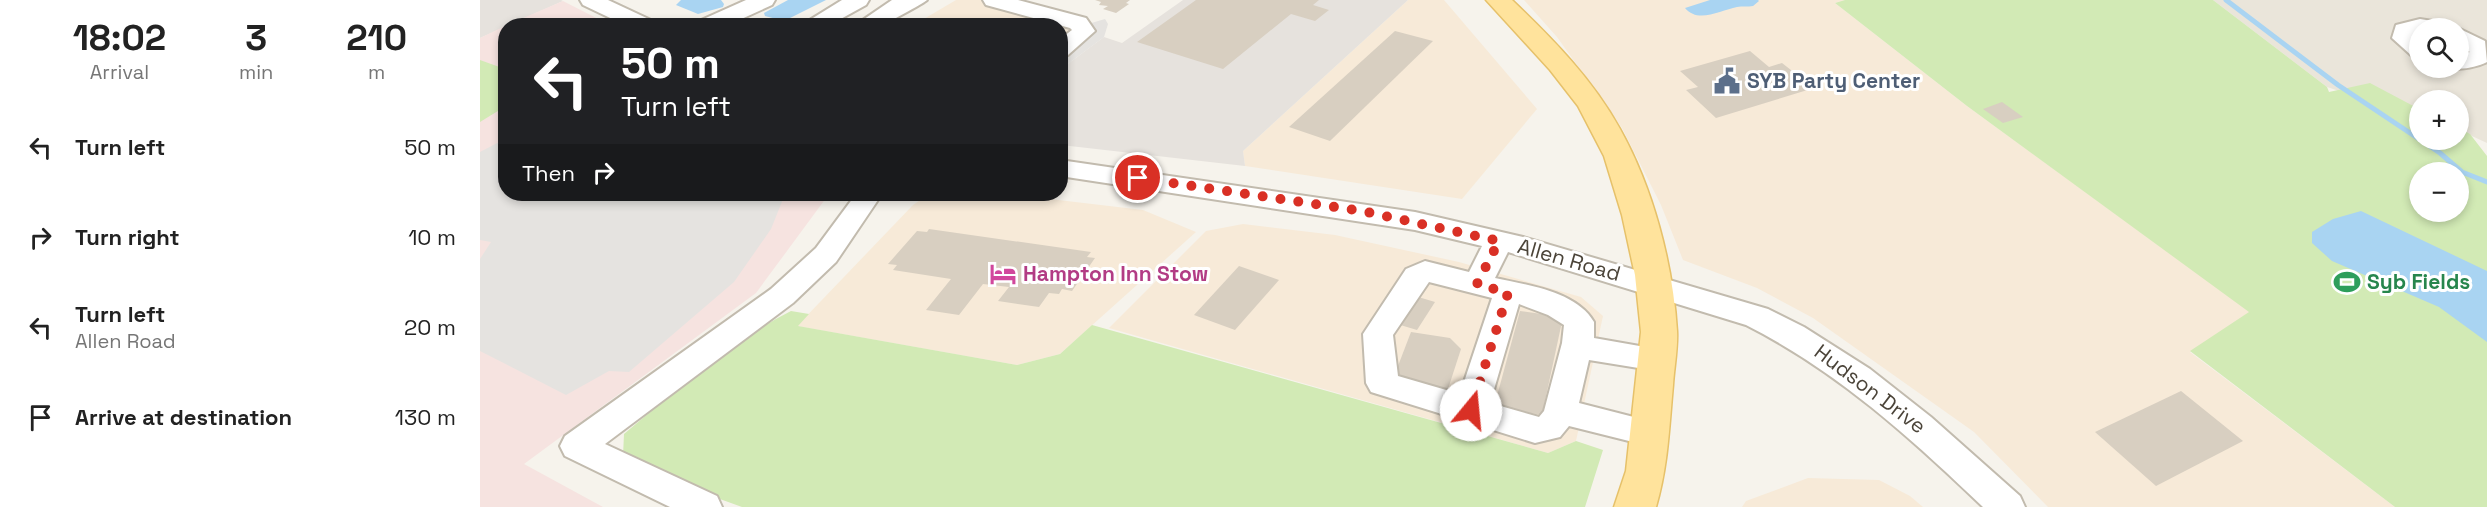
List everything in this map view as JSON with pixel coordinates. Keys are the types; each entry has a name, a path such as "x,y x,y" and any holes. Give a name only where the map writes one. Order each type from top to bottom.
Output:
{"main road":[{"path":"1498,0 1563,67 1593,107 1616,148 1631,190 1659,333 1646,471 1635,507"}],"street":[{"path":"591,0 628,18"},
{"path":"732,18 764,0"},
{"path":"825,18 858,0"},
{"path":"878,18 900,5 916,0"},
{"path":"994,0 1060,18"},
{"path":"1068,20 1078,23 1084,31 1068,44"},
{"path":"2409,29 2404,30 2403,38 2409,43"},
{"path":"2469,41 2477,46 2481,52 2480,57 2473,63"},
{"name":"Allen Road","path":"1068,169 1362,211 1499,241 1651,284"},
{"path":"704,507 577,446 782,296 826,255 864,201"},
{"path":"1477,284 1499,241"},
{"path":"1431,272 1477,284 1558,306 1571,313 1579,322 1577,347 1554,426 1546,430 1471,410 1385,386 1380,378 1381,350 1377,342 1378,334 1420,273 1431,272"},
{"name":"Hudson Drive","path":"1651,284 1757,317 1820,348 1916,420 2007,507"},
{"path":"1471,410 1508,293"},
{"path":"1577,347 1657,359"},
{"path":"1560,411 1649,433"}],"shaded area":[{"path":"480,0 563,1 525,18 498,18 498,30 480,38"},
{"path":"956,0 983,0 1038,18 926,18"},
{"path":"1183,0 1408,0 1243,151 1245,166 1068,146 1068,64 1104,37 1122,43"},
{"path":"1408,0 1444,0 1537,109 1462,199 1245,166 1243,151"},
{"path":"1524,0 1845,0 1835,3 1967,106 2250,312 2190,352 2395,507 2048,507 1974,432 1813,318 1757,288 1683,260 1661,205 1622,128 1557,37"},
{"path":"2213,0 2487,0 2487,143 2469,135 2469,90 2409,90 2409,114 2327,87"},
{"path":"563,1 596,18 523,18"},
{"path":"1105,19 1108,24 1104,37 1068,64 1068,36 1072,33 1071,29"},
{"path":"1083,26 1068,55 1068,28"},
{"path":"498,29 498,201 824,201 756,293 524,464 603,507 480,507 480,38"},
{"path":"498,143 498,201 782,201 771,229 734,282 629,372 609,371 566,395 480,351 480,259 491,242 480,240 480,152"},
{"path":"919,201 1067,201 1143,210 1196,232 1060,354 1017,365 797,326"},
{"path":"1243,224 1335,235 1459,262 1581,297 1603,316 1576,441 1548,453 1109,328 1206,231"},
{"path":"1808,478 1879,480 1910,496 1923,507 1742,507 1746,501"}],"green space":[{"name":"Syb Fields","path":"1845,0 2213,0 2327,87 2329,92 2370,83 2409,104 2409,150 2469,150 2470,134 2487,156 2487,507 2395,507 2190,351 2249,312 1967,106 1835,3"},
{"path":"480,60 498,66 498,111 480,122"},
{"path":"791,311 809,314 798,326 1017,365 1060,354 1092,325 1548,453 1576,441 1603,450 1585,507 742,507 706,494 623,456 624,434 725,352 768,323"}],"water":[{"path":"681,0 721,0 724,4 723,7 698,14 676,5"},
{"path":"788,0 826,0 790,18 773,18 765,16 764,13"},
{"path":"1710,0 1759,1 1753,6 1737,7 1703,16 1690,13 1685,8"},
{"path":"2361,211 2487,271 2487,342 2439,307 2332,261 2312,243 2312,232 2333,219"}],"building":[{"path":"1095,0 1130,0 1126,3 1129,4 1116,13 1103,9 1108,6 1099,5 1101,2"},
{"path":"1196,0 1319,0 1313,5 1329,10 1315,21 1291,14 1223,69 1137,42"},
{"path":"1395,31 1433,41 1330,141 1289,127"},
{"path":"1750,51 1769,67 1782,63 1814,88 1716,118 1686,90 1698,87 1680,71"},
{"path":"2002,102 2023,117 2003,123 1983,109"},
{"name":"Hampton Inn Stow","path":"929,229 1091,252 1087,257 1095,258 1072,291 1062,289 1059,294 1049,293 1039,307 998,301 1009,287 983,284 959,315 926,310 951,279 893,270 897,265 888,264 917,231 927,232"},
{"path":"1239,266 1279,280 1235,330 1194,315"},
{"path":"1415,296 1435,302 1417,330 1397,324"},
{"path":"1520,311 1563,317 1542,415 1494,407"},
{"path":"1411,332 1450,338 1461,349 1448,389 1393,379"},
{"path":"2181,391 2243,441 2156,486 2095,432"}],"waterway":[{"path":"2226,0 2338,85 2440,153 2462,172 2487,182"}],"place":[{"name":"SYB Party Center","path":"1727,81"},
{"name":"Hampton Inn Stow","path":"1003,274"},
{"name":"Syb Fields","path":"2347,282"}],"route":[{"path":"1138,178 1362,211 1499,241 1477,284 1508,293 1471,410"}]}
